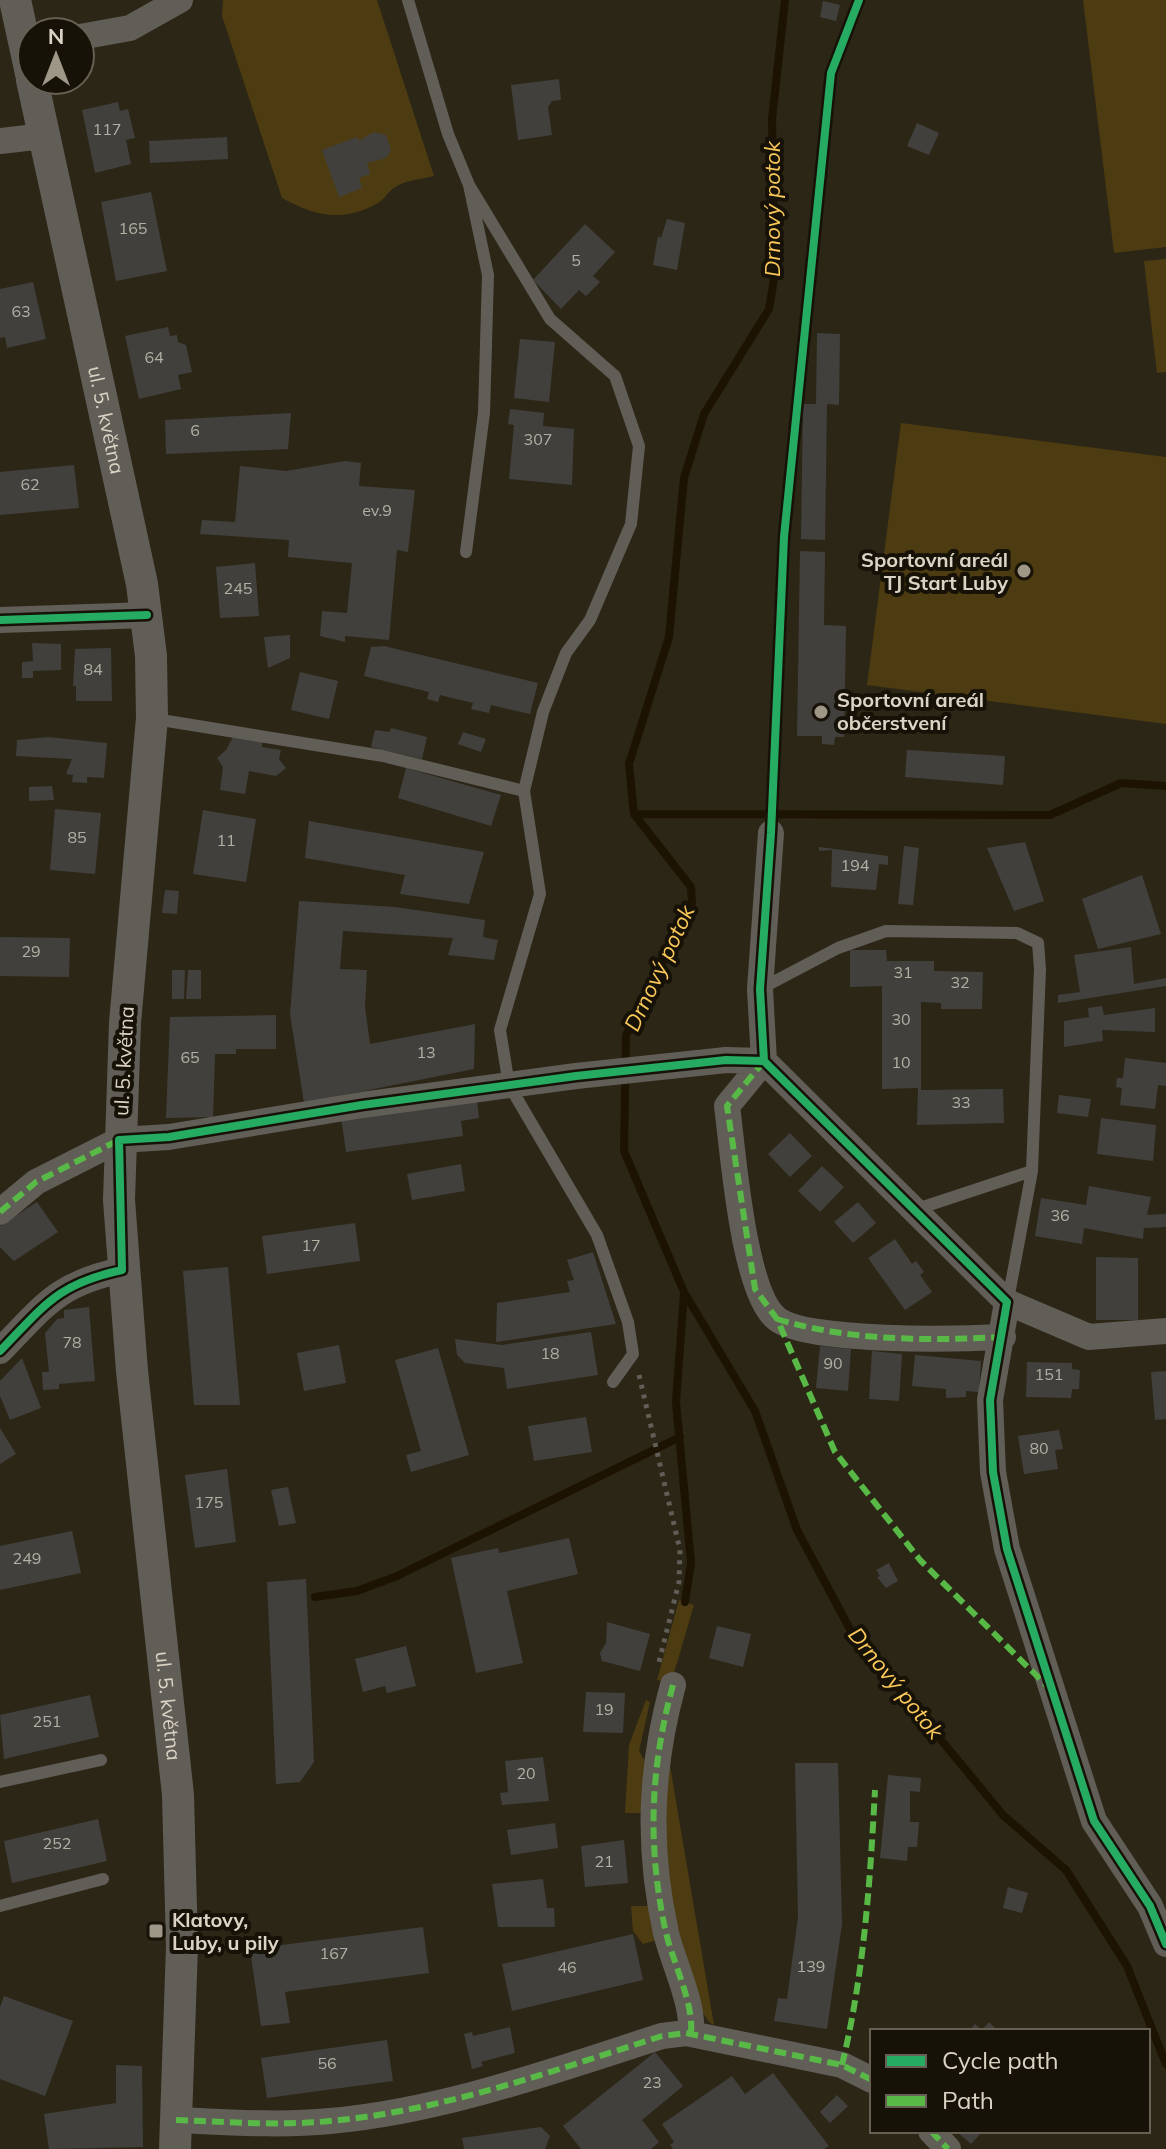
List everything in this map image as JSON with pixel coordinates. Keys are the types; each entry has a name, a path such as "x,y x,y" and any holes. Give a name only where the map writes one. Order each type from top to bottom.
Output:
{"street":[{"path":"96,34 130,28 180,0"},
{"name":"ul. 5. května","path":"36,96 147,615 152,718 125,1023 119,1140 122,1270 178,1795 182,1946 176,2135"},
{"path":"0,141 44,136"},
{"path":"0,620 147,615"},
{"path":"771,833 760,989 764,1061 1007,1302 1089,1337 1166,1331"},
{"path":"0,1212 36,1182 119,1140 169,1137 669,1064 764,1061"},
{"path":"764,1061 727,1106 755,1289 777,1319 816,1331 889,1337 932,1340 1003,1337"},
{"path":"0,1351 66,1287 88,1277 122,1270"},
{"path":"1007,1302 990,1400 993,1472 1007,1549 1094,1821 1150,1906 1166,1944"},
{"path":"664,1680 652,1839 662,1914 692,2021 691,2033"},
{"path":"176,2135 365,2116 517,2081 662,2036 691,2033 842,2065 870,2079"},
{"path":"933,2133 948,2149"}],"lane":[{"path":"408,0 448,134 469,185 550,319 615,376 639,446 631,524 590,620 566,653 543,712 524,791 540,894 500,1030 509,1085 597,1235 628,1322 633,1354 613,1382"},
{"path":"771,833 784,537 831,73 859,0"},
{"path":"466,552 484,413 488,275 469,185"},
{"path":"152,718 383,756 524,791"},
{"path":"760,989 838,948 886,931 1017,933 1038,943 1040,969 1032,1171 1007,1302"},
{"path":"913,1210 1032,1171"},
{"path":"0,1782 101,1760"},
{"path":"0,1906 103,1879"}],"path":[{"path":"629,1362 641,1380 680,1550 664,1680"}],"shaded area":[{"path":"223,0 377,0 434,176 401,184 378,203 341,215 318,213 282,198 222,16"},
{"path":"1083,0 1166,0 1166,247 1114,253"},
{"path":"1166,259 1166,372 1157,373 1144,261"},
{"name":"Sportovní areál TJ Start Luby","path":"901,423 1166,457 1166,724 867,685"},
{"path":"679,1600 694,1605 671,1683 657,1680"},
{"path":"646,1700 650,1702 639,1751 645,1761 641,1813 625,1813 629,1745"},
{"path":"672,1751 670,1766 714,2025 699,2005 692,1988 667,1882 663,1757"},
{"path":"631,1906 648,1906 657,1940 643,1944 633,1931"}],"building":[{"path":"823,1 840,5 836,21 820,17"},
{"path":"559,79 561,100 552,101 548,107 552,135 518,140 511,85"},
{"path":"118,102 120,111 128,109 135,138 126,140 131,164 95,173 82,110"},
{"path":"917,123 939,133 929,155 907,146"},
{"path":"374,132 386,135 391,150 386,158 367,163 370,174 359,178 362,188 339,197 322,150 357,137 359,141"},
{"path":"227,137 228,159 150,163 149,141"},
{"path":"151,192 167,271 116,281 101,202"},
{"path":"667,219 685,223 677,270 653,265 658,236 661,238"},
{"path":"585,224 615,252 593,276 600,282 586,296 579,290 561,309 533,280"},
{"path":"33,282 46,339 7,348 5,337 0,338 0,289"},
{"path":"168,327 170,336 177,335 178,342 186,345 192,372 178,375 181,389 139,399 125,336"},
{"path":"817,333 840,334 839,405 827,404 825,540 801,539 803,404 816,404"},
{"path":"520,339 555,342 549,402 514,398"},
{"path":"510,409 544,413 543,426 574,429 572,485 509,479 514,425 508,424"},
{"path":"291,413 288,449 166,454 165,420"},
{"path":"345,461 361,463 359,486 415,490 408,552 397,550 389,640 345,636 345,642 320,636 322,611 347,613 352,563 288,557 289,540 200,534 202,520 235,522 240,466 286,471"},
{"path":"74,465 79,508 0,515 0,472"},
{"path":"800,551 825,552 824,625 846,626 844,737 835,737 834,745 822,744 822,736 797,736"},
{"path":"255,563 259,616 220,618 216,567"},
{"path":"290,635 290,658 268,668 264,637"},
{"path":"32,643 61,644 61,670 33,671 33,678 22,678 22,662 33,661"},
{"path":"384,646 538,683 530,714 491,705 489,713 471,709 473,703 440,695 438,702 427,699 429,692 364,676 371,647"},
{"path":"111,648 112,701 76,701 76,686 73,686 75,649"},
{"path":"300,672 338,681 329,719 291,710"},
{"path":"391,728 427,737 422,759 371,747 375,730 390,732"},
{"path":"463,732 486,739 481,752 458,744"},
{"path":"48,737 107,743 104,778 87,777 87,783 72,782 73,775 66,774 72,759 16,756 17,740"},
{"path":"233,737 262,742 262,747 281,750 279,759 286,768 276,776 249,771 245,794 220,790 223,767 217,758"},
{"path":"907,750 1005,756 1003,785 905,777"},
{"path":"406,768 501,795 491,826 398,798"},
{"path":"52,786 54,800 29,801 29,787"},
{"path":"55,809 101,813 95,874 50,870"},
{"path":"203,810 256,819 246,882 193,874"},
{"path":"309,821 484,852 469,904 400,894 405,875 305,858"},
{"path":"1025,842 1044,901 1014,911 987,848"},
{"path":"904,846 919,848 913,905 898,904"},
{"path":"819,847 888,856 888,865 879,864 876,890 831,887 832,850 819,851"},
{"path":"1142,875 1161,934 1098,949 1082,899"},
{"path":"165,890 179,891 177,914 162,913"},
{"path":"299,901 395,907 485,920 483,937 498,940 494,960 448,955 453,938 343,931 340,969 367,970 365,1007 370,1044 475,1024 474,1069 304,1103 290,1014"},
{"path":"0,937 70,938 69,977 0,976"},
{"path":"1131,947 1134,984 1166,978 1166,986 1058,1003 1058,995 1080,992 1074,955"},
{"path":"850,950 886,950 887,961 934,961 934,971 983,972 982,1009 941,1009 941,1003 921,1002 921,1090 1003,1089 1004,1123 917,1125 918,1088 882,1089 882,986 850,987"},
{"path":"172,970 185,970 184,999 172,999"},
{"path":"188,970 201,970 201,999 186,999"},
{"path":"1102,1006 1104,1015 1155,1008 1155,1032 1102,1030 1103,1041 1064,1047 1064,1021 1089,1017 1088,1008"},
{"path":"276,1015 276,1049 236,1049 236,1054 215,1054 213,1117 166,1118 170,1017"},
{"path":"1125,1058 1166,1063 1166,1086 1158,1085 1155,1109 1120,1105 1122,1088 1116,1087 1117,1078 1123,1078"},
{"path":"1059,1095 1091,1099 1088,1117 1057,1113"},
{"path":"477,1100 479,1118 461,1121 463,1136 346,1152 341,1117"},
{"path":"1101,1118 1156,1125 1153,1161 1097,1154"},
{"path":"790,1133 812,1156 790,1177 768,1154"},
{"path":"461,1164 465,1191 412,1200 407,1174"},
{"path":"822,1166 844,1187 820,1212 798,1191"},
{"path":"1089,1186 1151,1197 1147,1215 1166,1214 1166,1227 1144,1228 1143,1239 1084,1228 1082,1244 1035,1236 1041,1198 1086,1205"},
{"path":"37,1202 58,1232 14,1261 0,1247 0,1226"},
{"path":"858,1202 876,1223 853,1243 834,1222"},
{"path":"355,1223 360,1261 267,1274 262,1236"},
{"path":"895,1239 912,1264 916,1261 924,1272 920,1275 932,1292 905,1310 868,1258"},
{"path":"593,1252 616,1324 496,1342 497,1303 570,1292 567,1281 574,1280 567,1260"},
{"path":"1096,1257 1138,1258 1138,1320 1096,1320"},
{"path":"228,1267 240,1405 194,1405 183,1271"},
{"path":"89,1307 95,1381 59,1384 59,1389 43,1390 42,1372 49,1372 45,1333 57,1319 64,1318 64,1310"},
{"path":"591,1332 598,1375 507,1389 504,1368 465,1363 457,1355 455,1339 502,1345"},
{"path":"339,1345 346,1383 304,1391 297,1353"},
{"path":"820,1346 851,1349 848,1391 816,1388"},
{"path":"438,1348 469,1455 411,1472 406,1455 421,1451 395,1360"},
{"path":"872,1351 902,1354 899,1401 869,1399"},
{"path":"915,1355 981,1361 979,1392 966,1391 966,1397 946,1398 946,1389 912,1386"},
{"path":"22,1358 41,1408 10,1420 0,1396 0,1381"},
{"path":"1027,1362 1072,1363 1072,1369 1080,1370 1079,1389 1072,1389 1071,1398 1026,1397"},
{"path":"1166,1371 1166,1419 1155,1420 1151,1372"},
{"path":"586,1417 592,1452 534,1461 528,1426"},
{"path":"0,1428 16,1454 0,1464"},
{"path":"1059,1430 1063,1449 1055,1450 1058,1469 1024,1474 1018,1436"},
{"path":"227,1469 236,1542 195,1548 185,1475"},
{"path":"288,1487 296,1523 279,1526 271,1490"},
{"path":"72,1531 81,1573 0,1590 0,1546"},
{"path":"569,1538 578,1574 507,1591 523,1663 476,1673 451,1558 498,1548 499,1553"},
{"path":"889,1563 898,1581 886,1588 877,1577 880,1576 876,1570"},
{"path":"306,1579 314,1762 300,1782 276,1784 267,1582"},
{"path":"607,1622 650,1634 640,1671 602,1661 600,1653 606,1643"},
{"path":"717,1626 751,1634 743,1667 709,1658"},
{"path":"406,1646 416,1686 387,1693 385,1686 363,1692 355,1659"},
{"path":"586,1692 625,1693 623,1733 583,1732"},
{"path":"90,1695 99,1737 4,1759 0,1715"},
{"path":"543,1757 549,1801 502,1805 500,1793 508,1792 505,1761"},
{"path":"795,1763 838,1763 842,1924 827,2029 774,2021 778,1998 787,1999 798,1917"},
{"path":"888,1775 921,1778 920,1792 910,1791 910,1822 919,1822 917,1847 908,1847 907,1861 880,1858"},
{"path":"98,1819 107,1861 12,1883 4,1841"},
{"path":"555,1823 558,1848 511,1855 507,1830"},
{"path":"624,1840 628,1883 585,1887 581,1846"},
{"path":"543,1879 547,1908 554,1908 555,1927 498,1927 492,1884"},
{"path":"1008,1887 1028,1893 1022,1913 1003,1908"},
{"path":"423,1927 429,1973 285,1992 290,2023 261,2026 250,1949"},
{"path":"633,1934 643,1980 512,2011 502,1964"},
{"path":"4,1996 73,2021 45,2096 0,2079 0,2007"},
{"path":"989,2022 996,2029 983,2029"},
{"path":"510,2027 515,2053 481,2062 483,2066 472,2069 464,2034 472,2032 473,2036"},
{"path":"387,2040 393,2081 267,2098 261,2058"},
{"path":"655,2052 683,2086 642,2120 659,2142 651,2149 581,2149 563,2126"},
{"path":"116,2065 142,2066 143,2147 49,2149 44,2114 116,2103"},
{"path":"773,2073 829,2146 824,2149 673,2149 670,2145 674,2142 662,2124 732,2076 745,2094"},
{"path":"837,2095 848,2106 830,2123 820,2112"},
{"path":"541,2127 550,2136 545,2149 464,2149 462,2138"},
{"path":"958,2133 981,2133 971,2144"}],"waterway":[{"name":"Drnový potok","path":"785,0 772,119 775,273 769,309 704,414 684,478 669,637 629,764 634,814 691,887 692,904 626,1035 624,1151 684,1292 755,1411 797,1530 851,1631 1003,1815 1066,1870 1127,1966 1166,2064"},
{"path":"634,814 1050,815 1121,783 1166,786"},
{"path":"684,1293 676,1402 691,1563 685,1602"},
{"path":"315,1597 357,1591 397,1576 680,1437"}],"marked path":[{"path":"764,1061 727,1106 755,1289 777,1319 835,1452 920,1560 1048,1687"},
{"path":"0,1212 36,1182 119,1140"},
{"path":"777,1319 832,1332 889,1338 1003,1337"},
{"path":"673,1685 656,1778 654,1839 666,1933 686,1996 691,2033"},
{"path":"842,2065 861,1963 875,1790"},
{"path":"176,2120 292,2123 372,2116 456,2099 662,2036 686,2033 842,2065 870,2079"},
{"path":"933,2133 948,2149"}],"cycle path":[{"path":"859,0 831,73 784,537 771,833 760,989 764,1061 1007,1302 990,1400 993,1472 1007,1549 1094,1821 1150,1906 1166,1944"},
{"path":"0,620 147,615"},
{"path":"0,1351 54,1298 82,1282 122,1270 119,1140 169,1137 362,1105 576,1076 726,1060 764,1061"}],"place":[{"name":"Sportovní areál TJ Start Luby","path":"1024,571"},
{"name":"Sportovní areál občerstvení","path":"821,712"},
{"name":"Klatovy, Luby, u pily","path":"156,1931"}]}
